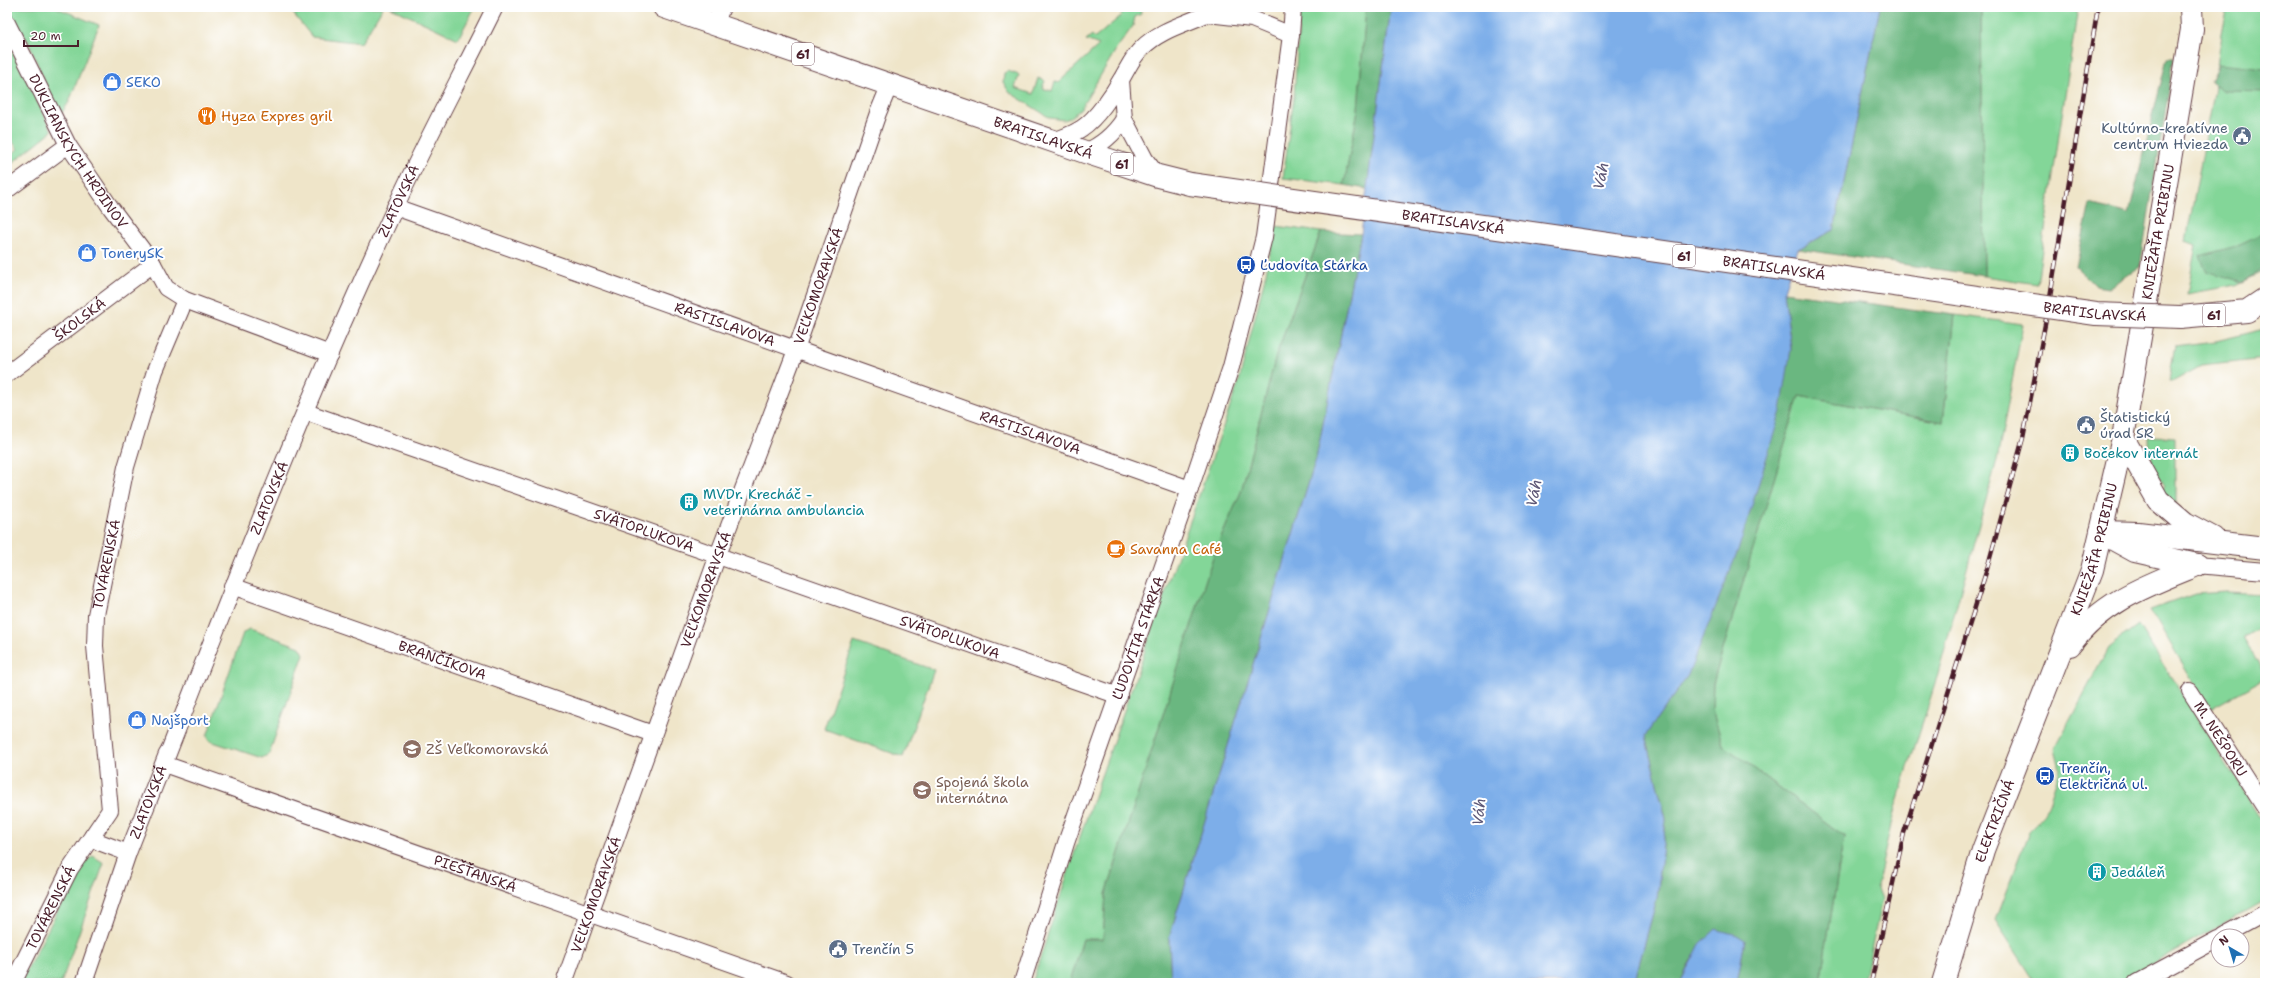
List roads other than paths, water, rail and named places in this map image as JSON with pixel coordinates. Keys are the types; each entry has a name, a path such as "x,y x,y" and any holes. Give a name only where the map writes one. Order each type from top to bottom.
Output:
{"main road":[{"name":"BRATISLAVSKÁ","path":"664,7 718,16 890,84 1085,152 1158,176 1190,184 2096,314 2180,317 2259,306"},
{"name":"KNIEŽAŤA PRIBINU","path":"2057,662 2092,570 2123,438 2192,30 2191,7"},
{"path":"2192,30 2200,7"},
{"path":"2123,438 2158,500 2185,523 2202,530 2222,544"},
{"path":"2101,532 2138,533 2265,548"},
{"path":"2101,532 2135,551 2197,565"},
{"path":"2057,662 2081,629 2101,612 2135,590 2197,565"},
{"name":"ELEKTRIČNÁ","path":"1943,983 1983,850 2057,662"}],"street":[{"name":"ZLATOVSKÁ","path":"164,764 232,586 330,354 395,207 494,7"},
{"name":"ĽUDOVÍTA STÁRKA","path":"1022,983 1066,843 1119,696 1231,368 1264,237 1291,35 1293,7"},
{"path":"1054,141 1081,129 1093,120 1121,80 1140,49 1167,29 1214,10 1252,19 1291,35"},
{"name":"DUKLIANSKYCH HRDINOV","path":"7,23 68,144 110,208 153,264 166,288 185,300 330,354"},
{"path":"1121,80 1124,119 1145,159 1158,176"},
{"name":"VEĽKOMORAVSKÁ","path":"564,983 590,914 652,734 796,350 878,113 890,84"},
{"path":"1085,152 1097,147 1107,139 1124,119"},
{"path":"7,190 68,144"},
{"name":"RASTISLAVOVA","path":"395,207 1190,490"},
{"name":"ŠKOLSKÁ","path":"7,374 153,264"},
{"name":"TOVÁRENSKÁ","path":"13,983 70,869 110,810 95,646 96,615 126,467 155,371 185,300"},
{"name":"SVÄTOPLUKOVA","path":"306,412 1119,696"},
{"path":"2197,565 2265,571"},
{"name":"BRANČÍKOVA","path":"232,586 652,734"},
{"name":"M. NEŠPORU","path":"2190,691 2265,808"},
{"name":"ZLATOVSKÁ","path":"84,983 128,853 167,754 164,764"},
{"name":"PIEŠŤANSKÁ","path":"164,764 787,983"},
{"path":"93,835 99,842 128,853"},
{"path":"2238,928 2265,913"},
{"path":"2136,983 2210,943"}],"water":[{"name":"Váh","path":"1391,7 1880,7 1834,230 1798,249 1784,291 1791,349 1781,411 1738,551 1688,675 1645,736 1666,819 1657,898 1634,983 1171,983 1169,938 1316,459 1361,234"},
{"path":"1716,929 1737,935 1745,940 1737,983 1680,983 1700,944"}],"railway":[{"path":"1871,983 1904,833 1987,569 2023,438 2048,309 2098,7"}],"place":[{"name":"SEKO","path":"112,82"},
{"name":"Hyza Expres gril","path":"207,116"},
{"name":"Kultúrno-kreatívne centrum Hviezda","path":"2242,136"},
{"name":"TonerySK","path":"87,253"},
{"name":"Ľudovíta Stárka","path":"1246,265"},
{"name":"Štatistický úrad SR","path":"2086,425"},
{"name":"Bočekov internát","path":"2070,453"},
{"name":"MVDr. Krecháč - veterinárna ambulancia","path":"689,502"},
{"name":"Savanna Café","path":"1116,549"},
{"name":"Najšport","path":"137,720"},
{"name":"ZŠ Veľkomoravská","path":"412,749"},
{"name":"Trenčín, Električná ul.","path":"2045,776"},
{"name":"Spojená škola internátna","path":"922,790"},
{"name":"Jedáleň","path":"2097,872"},
{"name":"Trenčín 5","path":"838,949"}]}
